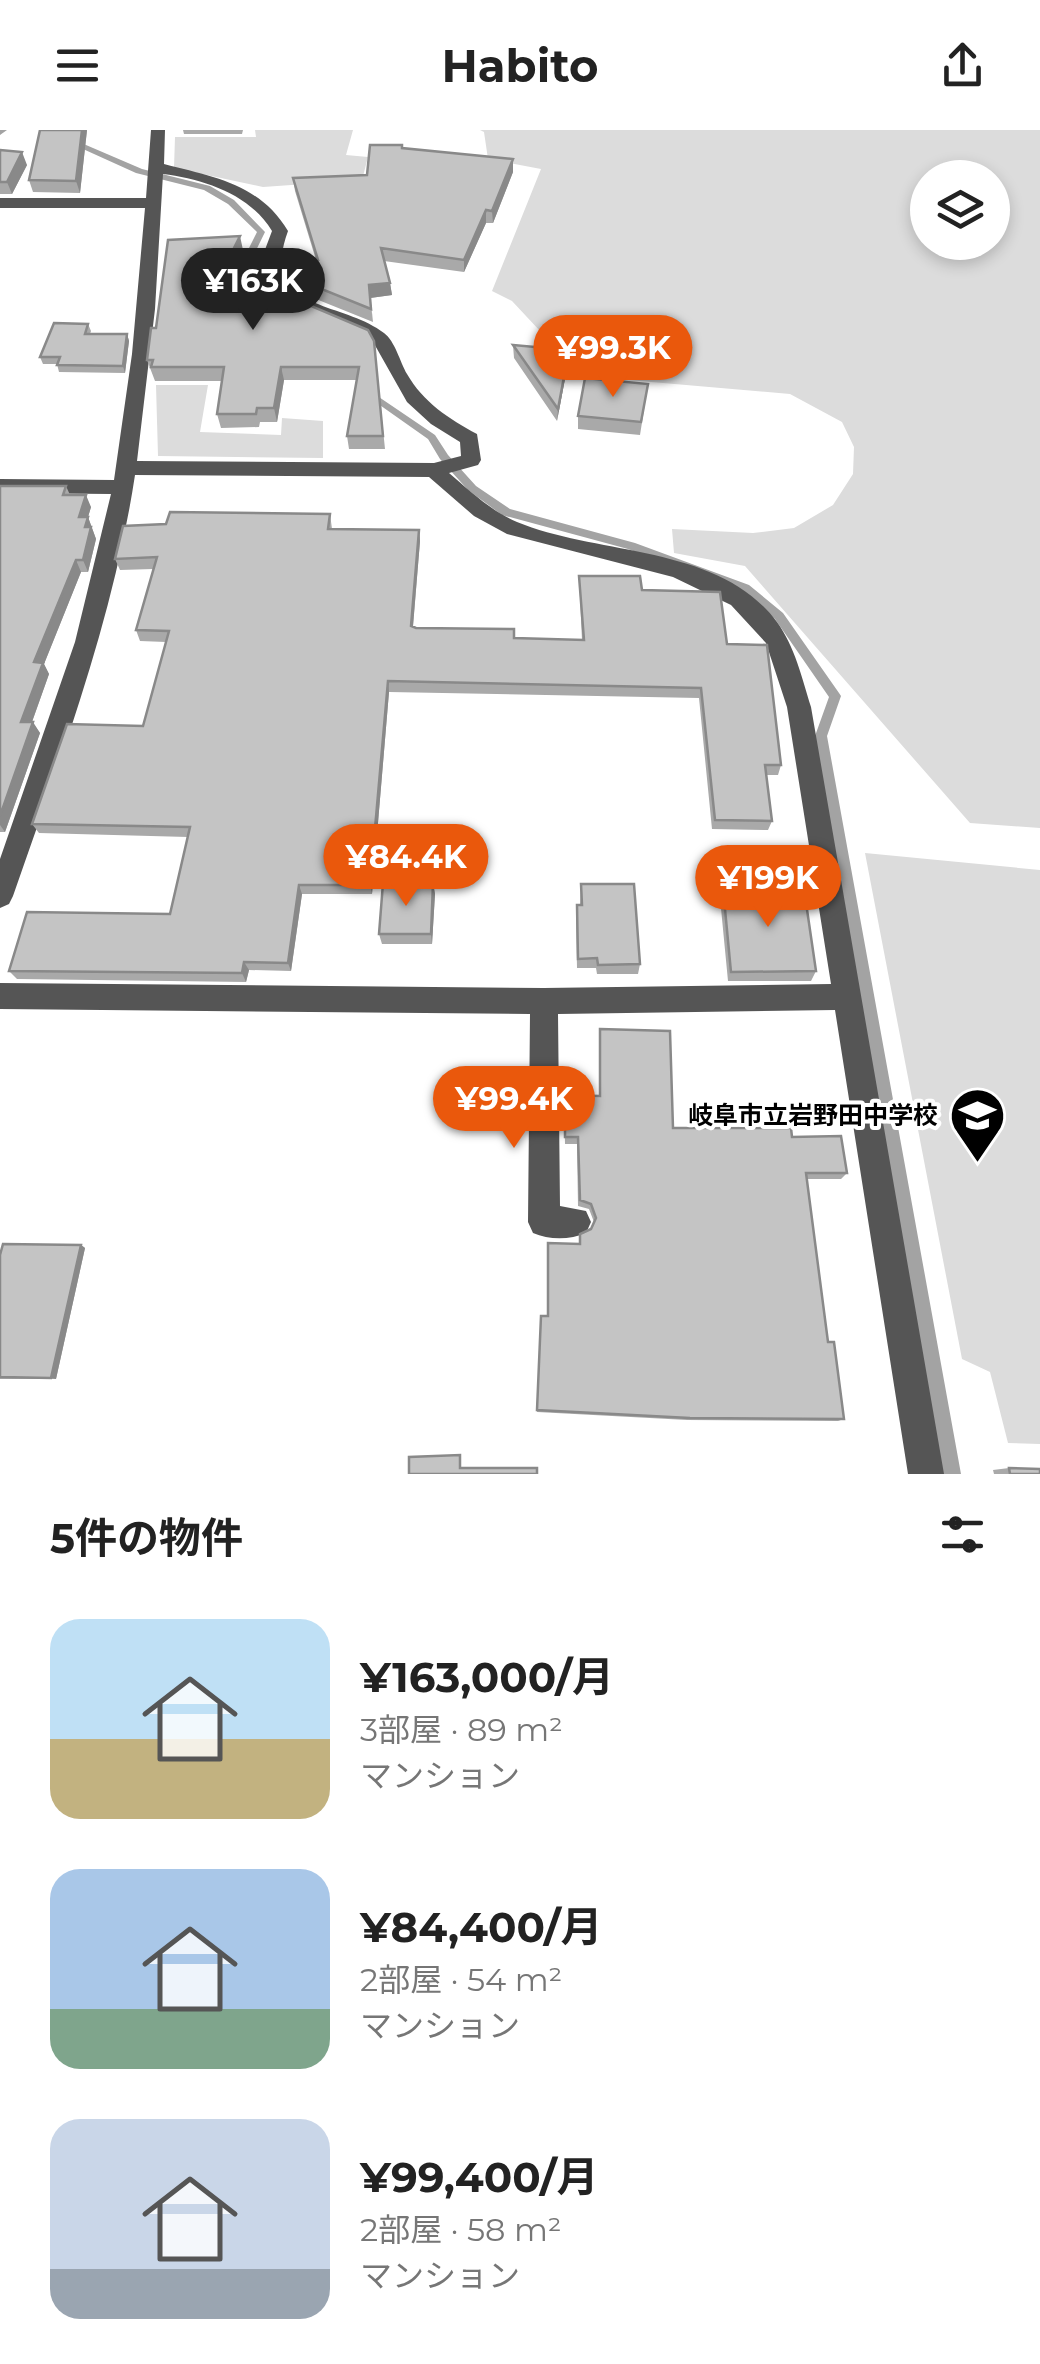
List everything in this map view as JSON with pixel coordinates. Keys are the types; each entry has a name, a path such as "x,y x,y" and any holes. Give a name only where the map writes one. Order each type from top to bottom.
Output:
{"street":[{"path":"0,896 52,746 104,574 125,477 158,130"},
{"path":"0,486 125,477 445,468 471,460 470,439 436,422 402,386 379,337 302,304 274,278 271,255 280,231 272,213 252,196 155,172"},
{"path":"0,204 152,204"},
{"path":"445,468 478,508 514,529 680,572 724,591 764,622 784,656 799,706 926,1474"},
{"path":"0,996 544,1002 846,998"},
{"path":"544,1002 544,1222 576,1222"}],"shaded area":[{"path":"255,130 353,130 346,155 368,157 362,180 263,187 174,168 175,137 256,137"},
{"path":"480,130 1040,130 1040,828 970,823 745,566 674,553 672,529 753,533 794,528 833,505 853,474 854,447 842,422 790,394 582,376 512,301 492,291 541,169 488,159 484,132"},
{"path":"156,385 208,385 200,432 281,435 282,418 323,421 323,458 158,456"},
{"name":"岐阜市立岩野田中学校","path":"865,853 1040,870 1040,1444 1008,1443 990,1372 962,1359"}],"building":[{"path":"40,130 82,130 76,181 29,180"},
{"path":"370,145 402,145 513,159 492,211 486,210 464,260 381,248 390,283 369,285 371,309 309,284 287,265 318,260 293,178 367,175"},
{"path":"0,150 22,152 7,182 0,182"},
{"path":"240,236 221,274 261,268 292,298 368,330 374,341 383,436 347,436 359,367 281,367 274,408 257,408 256,414 217,414 224,367 151,367 153,360 147,360 151,328 156,328 168,240"},
{"path":"54,323 88,324 85,334 127,334 123,366 57,365 60,357 40,357"},
{"path":"513,345 569,350 558,409"},
{"path":"585,378 648,384 641,422 578,416"},
{"path":"0,486 66,486 63,495 86,495 79,517 88,517 85,527 91,527 83,560 76,560 34,662 43,663 21,722 33,722 0,816"},
{"path":"170,512 330,514 328,529 419,530 411,626 416,628 514,629 514,638 584,640 579,576 640,576 642,590 720,592 727,644 767,645 781,765 765,765 772,821 715,820 701,688 388,681 370,885 299,885 288,963 244,962 242,973 9,971 27,912 170,914 190,827 32,824 67,724 143,726 169,631 136,630 157,557 115,559 123,526 166,524"},
{"path":"383,883 433,883 431,934 379,934"},
{"path":"581,884 634,884 640,964 598,965 597,958 578,959 577,905 582,905"},
{"path":"723,888 804,889 816,971 731,972"},
{"path":"600,1029 670,1031 673,1128 791,1128 792,1137 841,1136 847,1173 806,1173 828,1342 834,1342 844,1419 690,1418 537,1410 541,1316 548,1316 548,1243 580,1244 580,1234 591,1229 596,1218 591,1204 580,1200 578,1137 565,1137 565,1095 600,1096"},
{"path":"3,1244 81,1245 51,1378 0,1377"},
{"path":"460,1455 460,1468 537,1468 537,1474 409,1474 409,1457"},
{"path":"1009,1468 1040,1469 1040,1474 1010,1474"}],"waterway":[{"path":"0,133 3,130"},
{"path":"45,130 139,171 207,188 231,202 261,232 239,276 245,281"},
{"path":"370,394 432,437 472,488 506,512 631,546 745,588 779,616 835,696 821,736 952,1474"}],"place":[{"name":"岐阜市立岩野田中学校","path":"977,1164"}]}
